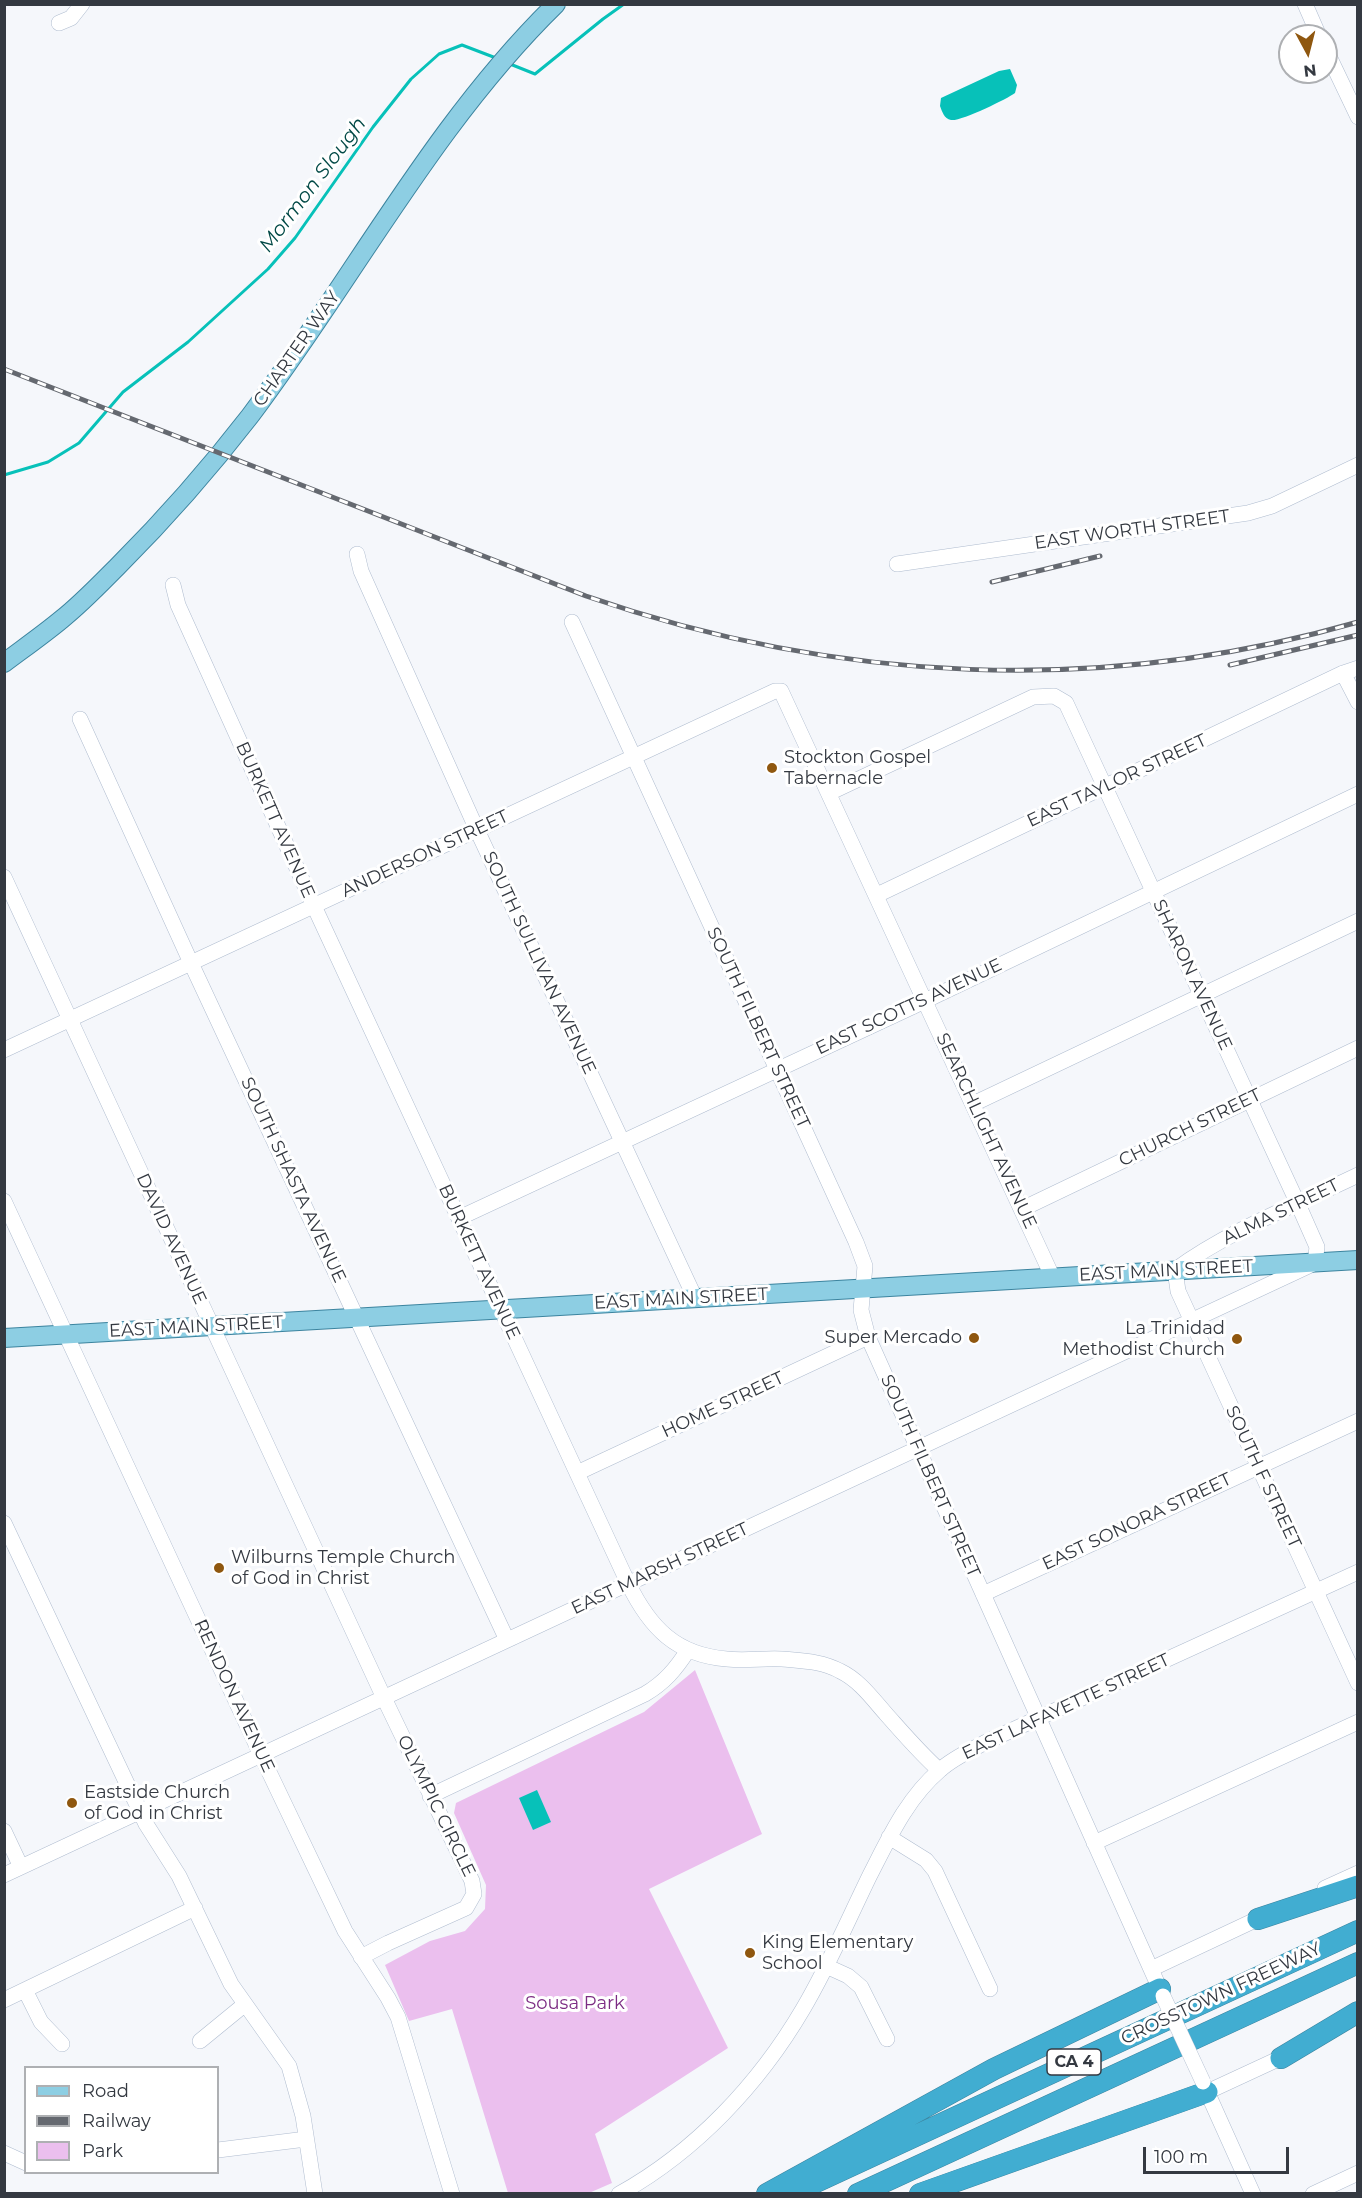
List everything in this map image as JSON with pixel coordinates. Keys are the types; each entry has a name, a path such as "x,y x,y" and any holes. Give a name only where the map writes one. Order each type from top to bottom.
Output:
{"highway":[{"path":"1258,1919 1358,1886"},
{"name":"CROSSTOWN FREEWAY","path":"790,2193 1358,1931"},
{"name":"CROSSTOWN FREEWAY","path":"858,2193 1358,1963"},
{"path":"767,2193 994,2069 1161,1992"},
{"path":"1281,2058 1358,2012"},
{"path":"920,2193 1205,2087"}],"main road":[{"name":"CHARTER WAY","path":"4,663 63,618 93,591 148,536 205,472 256,406 418,173 482,87 539,20 556,4"},
{"name":"EAST MAIN STREET","path":"4,1338 1358,1260"}],"street":[{"path":"59,23 71,18 82,4"},
{"path":"1305,4 1314,24"},
{"path":"1338,75 1358,117"},
{"name":"EAST WORTH STREET","path":"897,564 1248,513 1272,506 1358,465"},
{"name":"SOUTH SULLIVAN AVENUE","path":"357,554 361,571 477,830 695,1298"},
{"name":"BURKETT AVENUE","path":"173,585 178,605 314,906 628,1583 652,1623 676,1644 688,1650 726,1659 805,1660 837,1670 861,1686 939,1770"},
{"name":"SOUTH FILBERT STREET","path":"572,622 856,1242 865,1266 861,1310 868,1337 1253,2193"},
{"path":"1350,671 1358,702"},
{"name":"EAST TAYLOR STREET","path":"877,895 1350,671"},
{"name":"ANDERSON STREET","path":"4,1050 776,691 781,692"},
{"name":"SEARCHLIGHT AVENUE","path":"781,692 1053,1278"},
{"name":"SHARON AVENUE","path":"829,793 1033,697 1054,696 1066,703 1298,1204 1317,1247 1315,1263"},
{"name":"SOUTH SHASTA AVENUE","path":"80,719 191,963 507,1640"},
{"name":"EAST SCOTTS AVENUE","path":"459,1218 1358,794"},
{"name":"DAVID AVENUE","path":"4,877 384,1698"},
{"path":"973,1104 1358,921"},
{"name":"CHURCH STREET","path":"1022,1209 1358,1048"},
{"name":"ALMA STREET","path":"1175,1270 1233,1234 1358,1175"},
{"name":"RENDON AVENUE","path":"4,1201 345,1931 398,2017 452,2193"},
{"name":"EAST MARSH STREET","path":"4,1875 1315,1263"},
{"name":"SOUTH F STREET","path":"1175,1270 1178,1291 1191,1321 1358,1683"},
{"name":"HOME STREET","path":"577,1473 868,1337"},
{"name":"EAST SONORA STREET","path":"983,1594 1358,1421"},
{"path":"4,1523 140,1812 179,1876 231,1984 289,2066 303,2116 315,2193"},
{"name":"EAST LAFAYETTE STREET","path":"619,2193 646,2179 684,2150 705,2132 748,2085 791,2027 826,1966 903,1813 939,1770 986,1742 1358,1572"},
{"path":"430,1796 645,1694 673,1673 688,1650"},
{"name":"OLYMPIC CIRCLE","path":"361,1957 429,1923 459,1912 468,1905 474,1894 472,1881 384,1698"},
{"path":"1094,1843 1358,1722"},
{"path":"4,1831 21,1867"},
{"path":"889,1837 926,1860 935,1871 990,1989"},
{"path":"1151,1969 1358,1873"},
{"path":"4,2000 195,1908"},
{"path":"826,1966 848,1976 861,1988 887,2039"},
{"path":"25,1990 41,2022 62,2044"},
{"path":"200,2041 244,2005"},
{"path":"1205,2087 1281,2058 1358,2023"},
{"path":"219,2150 306,2139"},
{"path":"4,2153 24,2162"},
{"path":"1313,2193 1358,2173"}],"green space":[{"name":"Sousa Park","path":"695,1670 762,1834 649,1889 728,2048 595,2134 612,2183 589,2193 508,2193 452,2009 409,2021 385,1965 430,1941 465,1931 485,1909 486,1885 454,1813 456,1803 644,1712"}],"water":[{"path":"1010,69 1017,85 1015,93 994,105 956,120 945,116 940,106 941,98 999,71"},
{"path":"537,1790 551,1822 533,1830 519,1798"}],"waterway":[{"name":"Mormon Slough","path":"510,64 535,74 624,4"},
{"name":"Mormon Slough","path":"4,475 48,462 79,443 123,392 188,342 268,269 295,238 373,127 411,79 439,54 462,45 496,58"}],"railway":[{"path":"4,369 586,596 681,625 776,647 873,662 970,669 1067,669 1164,661 1261,646 1358,622"},
{"path":"992,582 1100,556"},
{"path":"1230,665 1358,635"}],"place":[{"name":"Stockton Gospel Tabernacle","path":"772,768"},
{"name":"Super Mercado","path":"974,1338"},
{"name":"La Trinidad Methodist Church","path":"1237,1339"},
{"name":"Wilburns Temple Church of God in Christ","path":"219,1568"},
{"name":"Eastside Church of God in Christ","path":"72,1803"},
{"name":"King Elementary School","path":"750,1953"}]}
